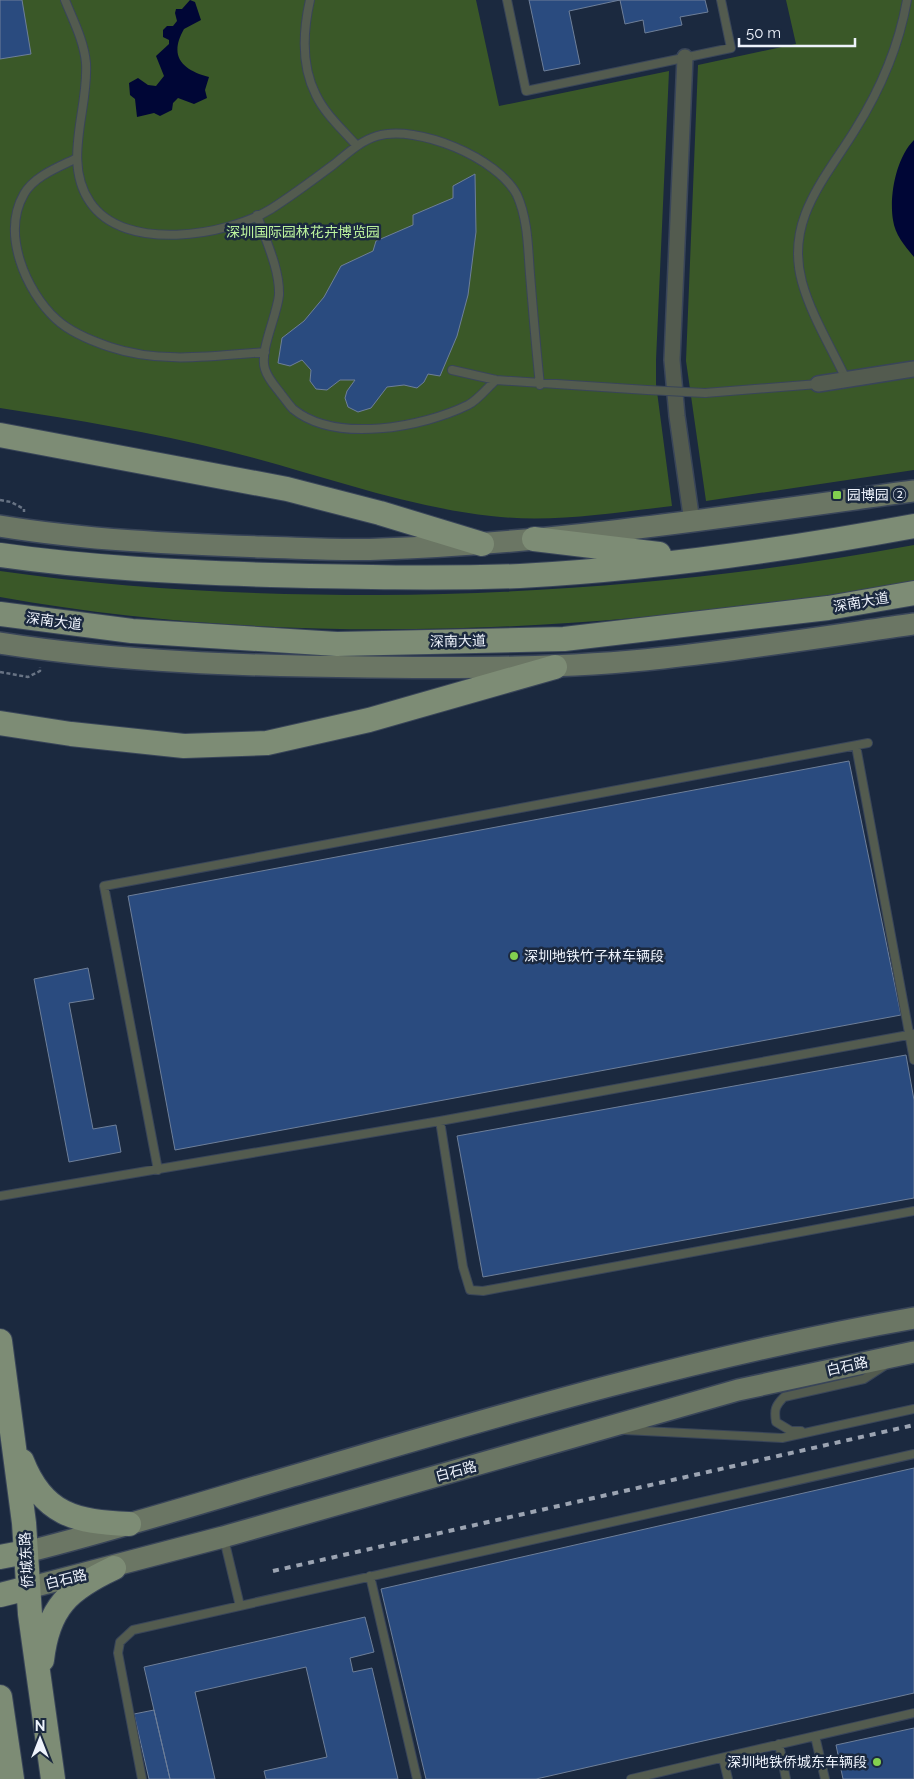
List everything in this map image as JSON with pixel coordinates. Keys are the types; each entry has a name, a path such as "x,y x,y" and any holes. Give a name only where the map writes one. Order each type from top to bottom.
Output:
{"main road":[{"path":"0,435 287,489 380,513 482,544"},
{"path":"12,524 112,539 218,546 380,550 482,544 692,522 914,491"},
{"path":"888,531 914,522"},
{"path":"8,556 118,568 442,578 594,571 710,558 914,526"},
{"path":"534,539 654,554 710,558"},
{"name":"深南大道","path":"0,614 132,631 337,644 564,639 828,608 914,593"},
{"path":"0,643 119,658 222,664 414,668 555,667 662,658 914,624"},
{"path":"0,723 71,734 184,746 266,742 369,720 555,667"},
{"path":"0,740 15,736 71,734"},
{"path":"0,1557 26,1552 130,1524 384,1449 697,1363 771,1345 914,1318"},
{"name":"侨城东路","path":"0,1341 15,1442 28,1588 53,1779"},
{"name":"白石路","path":"0,1594 114,1568 607,1429 738,1390 907,1353"},
{"path":"15,1442 26,1470 36,1488 62,1512 91,1522 130,1524"},
{"path":"39,1681 49,1626 58,1608 68,1594 85,1581 114,1568"},
{"path":"1,1704 4,1750 12,1779"}],"street":[{"path":"685,57 672,360 677,416 692,522"},
{"path":"818,384 914,369"}],"lane":[{"path":"65,0 78,33 86,61 86,89 77,158 81,183 90,203 104,217 127,229 151,235 180,235 208,231 268,211 297,192 357,146 379,135 424,137 469,153 492,166 507,180 517,196 527,238 540,384"},
{"path":"310,0 304,42 308,69 316,95 357,146"},
{"path":"507,0 526,91 731,48 721,0"},
{"path":"846,379 802,282 799,256 800,229 810,200 828,167 855,130 891,60 907,0"},
{"path":"77,158 36,180 24,194 17,213 15,233 21,263 34,294 57,320 81,335 110,347 148,356 185,359 265,352"},
{"path":"257,215 276,276 279,294 276,317 265,352 264,367 270,381 294,409 318,422 343,427 374,429 408,425 442,415 469,404 496,380"},
{"path":"452,370 496,380 646,390 705,392 818,384"},
{"path":"158,1170 104,886 868,743"},
{"path":"856,746 911,1035 914,1060"},
{"path":"0,1196 440,1121 911,1035"},
{"path":"440,1121 463,1267 470,1290 483,1291 914,1211"},
{"path":"811,1432 792,1431 782,1428 776,1422 774,1412 776,1405 784,1397 864,1379 907,1353"},
{"path":"607,1429 773,1439 914,1409"},
{"path":"142,1779 118,1653 120,1642 133,1630 914,1454"},
{"path":"223,1537 240,1606"},
{"path":"370,1576 417,1779"},
{"path":"631,1779 914,1713"},
{"path":"815,1736 825,1779"},
{"path":"779,1744 786,1779"},
{"path":"723,1758 728,1779"}],"path":[{"path":"0,500 11,502 24,509 12,524"},
{"path":"0,672 28,677 40,671 41,666"}],"green space":[{"name":"深圳国际园林花卉博览园","path":"0,0 476,0 499,106 669,71 656,384 672,506 559,518 491,516 424,505 391,497 199,444 114,427 0,408"},
{"path":"786,0 914,0 914,470 706,501 686,361 698,65 796,44"},
{"path":"914,545 914,583 801,600 687,613 572,623 457,628 343,629 228,624 114,614 0,597 0,571 141,587 188,590 330,595 445,594 580,587 714,575 847,557"}],"shaded area":[{"path":"190,0 195,2 201,20 184,29 179,39 178,55 185,66 209,77 205,90 207,98 194,104 178,98 173,103 172,110 160,116 154,113 137,117 135,99 130,95 129,83 138,78 148,85 156,86 164,76 156,56 169,44 169,40 163,37 163,30 167,26 173,26 177,21 176,9 182,9"},
{"path":"914,140 914,257 896,231 893,220 892,200 898,167"}],"building":[{"path":"0,0 22,0 31,54 0,59"},
{"path":"529,0 620,0 569,11 580,64 544,71"},
{"path":"620,0 705,0 708,12 680,17 682,25 645,33 643,20 625,24"},
{"path":"475,174 476,232 468,295 457,336 440,376 428,374 424,382 417,388 404,385 387,387 371,408 358,412 348,407 345,398 347,391 355,380 340,380 327,390 316,389 310,381 311,370 302,360 290,366 278,363 282,338 304,321 324,297 341,266 373,251 376,241 413,225 413,215 453,198 453,186"},
{"name":"深圳地铁竹子林车辆段","path":"849,761 901,1015 175,1150 128,896"},
{"path":"88,968 94,999 69,1003 93,1129 116,1125 121,1152 69,1162 34,979"},
{"path":"906,1055 914,1100 914,1198 483,1277 457,1136"},
{"path":"914,1468 914,1693 536,1779 426,1779 381,1589"},
{"path":"365,1617 374,1652 350,1658 353,1672 372,1668 398,1779 266,1779 264,1771 327,1757 306,1667 195,1692 215,1779 170,1779 144,1667"},
{"path":"154,1710 170,1779 149,1779 134,1714"},
{"name":"深圳地铁侨城东车辆段","path":"914,1728 914,1779 843,1779 836,1745"}],"railway":[{"path":"273,1571 914,1425"}],"place":[{"name":"园博园 ②","path":"837,495"},
{"name":"深圳地铁竹子林车辆段","path":"514,956"},
{"name":"深圳地铁侨城东车辆段","path":"877,1762"}]}
